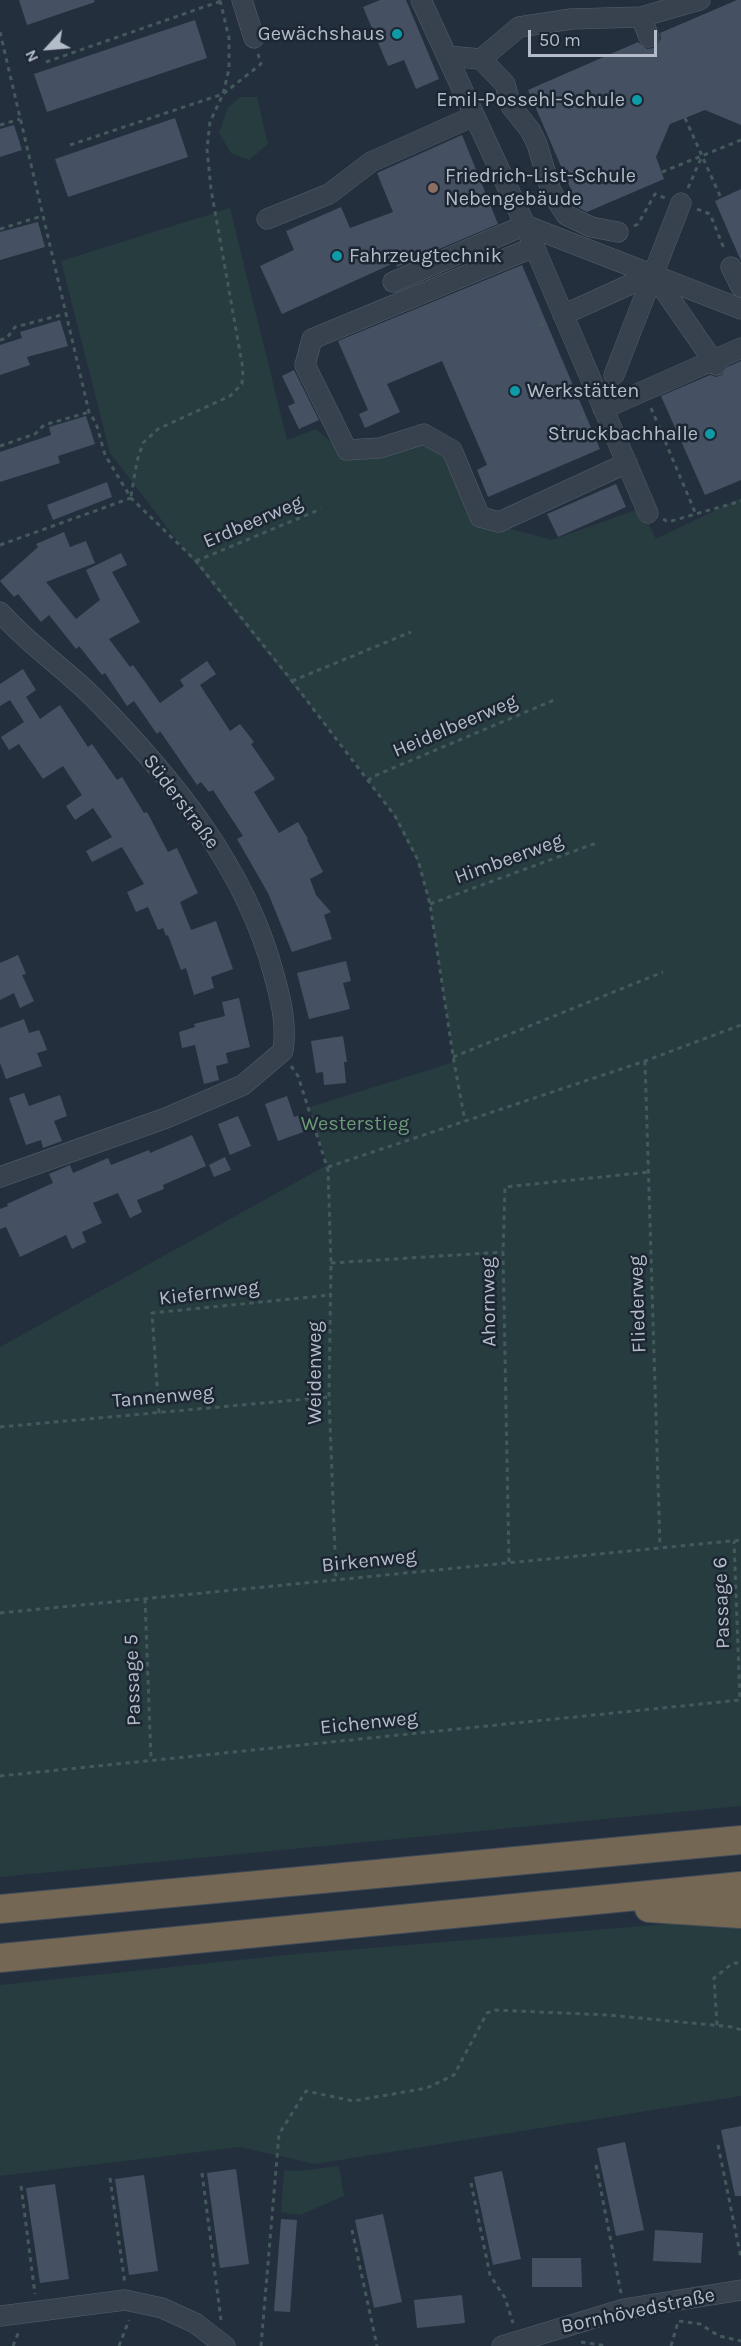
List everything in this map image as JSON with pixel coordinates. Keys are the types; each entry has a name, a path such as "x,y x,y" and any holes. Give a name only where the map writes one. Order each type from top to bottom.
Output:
{"highway":[{"path":"0,1910 741,1840"},
{"path":"0,1958 741,1886"},
{"path":"569,1901 741,1914"}],"street":[{"path":"242,0 254,38"},
{"path":"421,0 525,225 648,513"},
{"path":"481,59 519,27 571,19 641,17 700,0"},
{"path":"641,17 649,38"},
{"path":"447,56 481,59 505,84 511,106 537,144 551,191 567,215 591,227 618,232"},
{"path":"267,219 329,194 371,162 474,116"},
{"path":"614,375 681,203"},
{"path":"393,282 525,225 741,309"},
{"path":"534,247 312,339 305,365 347,450 380,448 424,434 452,450 480,516 499,522 627,463"},
{"path":"731,267 741,287"},
{"path":"563,315 653,274"},
{"path":"653,274 715,363"},
{"path":"603,409 715,363 741,348"},
{"name":"Süderstraße","path":"4,623 92,697 159,768 207,832 250,906 269,956 282,1004 284,1045"},
{"path":"0,1177 166,1118 243,1085 284,1045"},
{"name":"Bornhövedstraße","path":"510,2343 624,2309 741,2289"},
{"path":"0,2316 37,2310 131,2302 162,2308 195,2323 224,2346"}],"path":[{"path":"46,62 221,1 229,38 229,69 223,94 210,122 207,149 211,189 243,369 242,384 230,396 158,429 143,443 137,461 131,498"},
{"path":"0,32 89,412 96,423 105,455 131,498 196,561 292,681 395,816 418,861 430,904 465,1121"},
{"path":"70,145 223,94 261,64 254,38"},
{"path":"686,118 721,198"},
{"path":"0,125 20,119"},
{"path":"662,172 741,140"},
{"path":"681,203 702,156"},
{"path":"638,224 655,195 710,214 722,245"},
{"path":"0,229 42,216"},
{"path":"0,340 7,338 15,327 66,314"},
{"path":"644,392 695,512"},
{"path":"0,446 35,434 44,425 89,412"},
{"path":"0,545 131,498"},
{"path":"648,513 668,522 695,512 741,501"},
{"name":"Erdbeerweg","path":"196,561 321,509"},
{"path":"292,681 411,632"},
{"name":"Heidelbeerweg","path":"368,781 372,777 554,700"},
{"name":"Himbeerweg","path":"430,904 599,842"},
{"path":"453,1057 663,972"},
{"path":"328,1167 645,1061 741,1025"},
{"name":"Weidenweg","path":"284,1045 298,1076 328,1167 331,1263 329,1397 336,1579"},
{"name":"Fliederweg","path":"645,1061 660,1547"},
{"name":"Ahornweg","path":"509,1562 503,1252 505,1187 649,1172"},
{"path":"331,1263 503,1252"},
{"name":"Kiefernweg","path":"159,1413 152,1313 331,1295"},
{"name":"Tannenweg","path":"0,1427 329,1397"},
{"name":"Birkenweg","path":"0,1612 741,1540"},
{"name":"Passage 6","path":"734,1541 740,1700"},
{"name":"Passage 5","path":"145,1599 151,1760"},
{"name":"Eichenweg","path":"0,1776 740,1700"},
{"path":"717,2025 714,1978 733,1963 741,1963"},
{"path":"261,2346 279,2134 306,2091 353,2101 427,2088 454,2074 487,2013 494,2010 608,2014 717,2025 741,2030"},
{"path":"718,2145 741,2258"},
{"path":"596,2165 624,2309"},
{"path":"202,2173 224,2346"},
{"path":"110,2178 131,2302 119,2346"},
{"path":"471,2182 490,2275 505,2298 510,2343"},
{"path":"21,2186 37,2310"},
{"path":"352,2230 377,2346"},
{"path":"672,2346 685,2298"},
{"path":"679,2321 700,2324 719,2336 741,2341"},
{"path":"581,2342 607,2346"}],"green space":[{"path":"240,97 257,97 268,144 249,160 231,153 219,133 228,108"},
{"name":"Westerstieg","path":"230,208 287,440 316,429 341,451 362,460 411,441 443,452 497,525 552,540 641,508 656,539 741,498 741,1806 0,1877 0,1347 327,1165 310,1107 454,1062 430,904 418,863 394,816 356,763 186,552 110,453 61,261"},
{"path":"741,1922 741,2096 315,2164 240,2147 0,2176 0,1985 296,1954 680,1923"},
{"path":"339,2166 344,2196 300,2215 281,2212 284,2170 298,2171"}],"building":[{"path":"19,0 94,0 95,2 27,25"},
{"name":"Gewächshaus","path":"380,0 406,0 439,79 416,89 404,60 388,66 363,7"},
{"name":"Emil-Possehl-Schule","path":"741,0 741,125 705,110 670,124 656,157 664,179 587,212 579,208 528,90 638,42 647,49 654,48 661,39 660,33"},
{"path":"195,20 207,58 47,112 34,74"},
{"path":"175,118 188,157 68,197 55,159"},
{"path":"14,125 22,150 0,157 0,129"},
{"path":"462,135 498,224 397,267 396,262 282,314 260,266 294,250 286,231 341,207 350,228 393,212 377,173"},
{"path":"741,189 741,261 715,201"},
{"path":"38,222 45,247 0,260 0,232"},
{"path":"522,265 600,449 488,497 477,470 487,465 442,361 387,384 400,412 365,428 359,414 368,410 338,341"},
{"path":"60,320 68,346 27,357 30,365 0,375 0,345 22,338 20,332"},
{"name":"Struckbachhalle","path":"741,361 741,480 705,495 661,396 710,375 716,377 722,375 727,367"},
{"path":"294,370 319,420 299,429 288,406 295,403 282,376"},
{"path":"86,416 95,444 58,456 60,463 0,482 0,452 51,435 49,427"},
{"path":"107,482 112,497 53,520 47,505"},
{"path":"616,484 626,507 558,537 547,514"},
{"path":"64,532 70,547 86,541 95,563 46,582 76,619 100,600 86,570 121,553 127,565 112,572 140,622 109,639 130,667 133,665 160,703 184,686 180,680 207,661 216,674 200,685 230,731 240,724 254,742 251,744 275,779 254,792 279,833 298,822 308,839 323,872 310,879 316,895 331,912 324,915 332,939 292,952 268,893 237,839 243,836 213,790 209,792 201,782 197,785 160,731 157,734 134,701 127,706 105,673 102,675 79,646 76,649 49,615 41,622 18,594 14,597 0,581 38,547 36,544"},
{"path":"23,669 36,690 26,697 40,719 60,705 88,747 92,744 117,780 122,777 144,813 147,812 168,852 177,848 198,893 180,902 191,930 216,921 233,969 211,977 214,988 194,995 186,968 181,970 168,935 166,936 163,928 158,930 148,907 136,912 127,892 144,884 122,847 92,862 86,851 112,837 93,808 75,820 66,806 82,795 63,766 43,779 19,744 9,750 1,737 24,722 10,700 0,706 0,684"},
{"path":"18,955 26,974 22,975 34,1001 20,1008 14,993 0,1000 0,963"},
{"path":"346,961 351,981 343,983 350,1009 309,1019 297,973"},
{"path":"239,998 250,1047 226,1053 228,1063 216,1066 219,1080 204,1084 195,1045 182,1048 179,1032 195,1027 194,1024 225,1016 222,1002"},
{"path":"24,1019 29,1033 39,1030 47,1050 37,1053 42,1066 6,1079 0,1063 0,1028"},
{"path":"343,1036 347,1062 344,1062 346,1083 324,1085 323,1072 316,1073 311,1041"},
{"path":"24,1093 29,1106 60,1095 67,1116 54,1121 62,1141 43,1148 41,1140 26,1145 9,1098"},
{"path":"287,1096 294,1117 300,1115 306,1131 278,1141 265,1104"},
{"path":"238,1116 251,1146 230,1155 218,1124"},
{"path":"192,1135 206,1166 163,1185 164,1189 137,1200 142,1212 130,1218 118,1193 93,1203 102,1223 82,1232 86,1242 72,1249 66,1235 20,1257 6,1227 0,1229 0,1209 53,1183 49,1174 70,1165 73,1173 108,1158 111,1165 149,1150 150,1153"},
{"path":"225,1157 231,1170 214,1177 209,1165"},
{"path":"741,2126 741,2196 735,2196 721,2130"},
{"path":"625,2142 644,2230 616,2236 597,2148"},
{"path":"236,2169 249,2264 220,2268 207,2173"},
{"path":"502,2171 521,2259 493,2265 474,2177"},
{"path":"144,2175 158,2271 129,2275 115,2179"},
{"path":"55,2184 69,2279 40,2283 26,2188"},
{"path":"383,2214 402,2302 374,2308 355,2220"},
{"path":"281,2219 297,2220 290,2312 274,2311"},
{"path":"655,2230 703,2233 701,2263 653,2261"},
{"path":"532,2258 581,2258 582,2287 532,2287"},
{"path":"462,2295 465,2323 417,2328 414,2300"}],"place":[{"name":"Gewächshaus","path":"397,34"},
{"name":"Emil-Possehl-Schule","path":"637,100"},
{"name":"Friedrich-List-Schule Nebengebäude","path":"433,188"},
{"name":"Fahrzeugtechnik","path":"337,256"},
{"name":"Werkstätten","path":"515,391"},
{"name":"Struckbachhalle","path":"710,434"}]}
